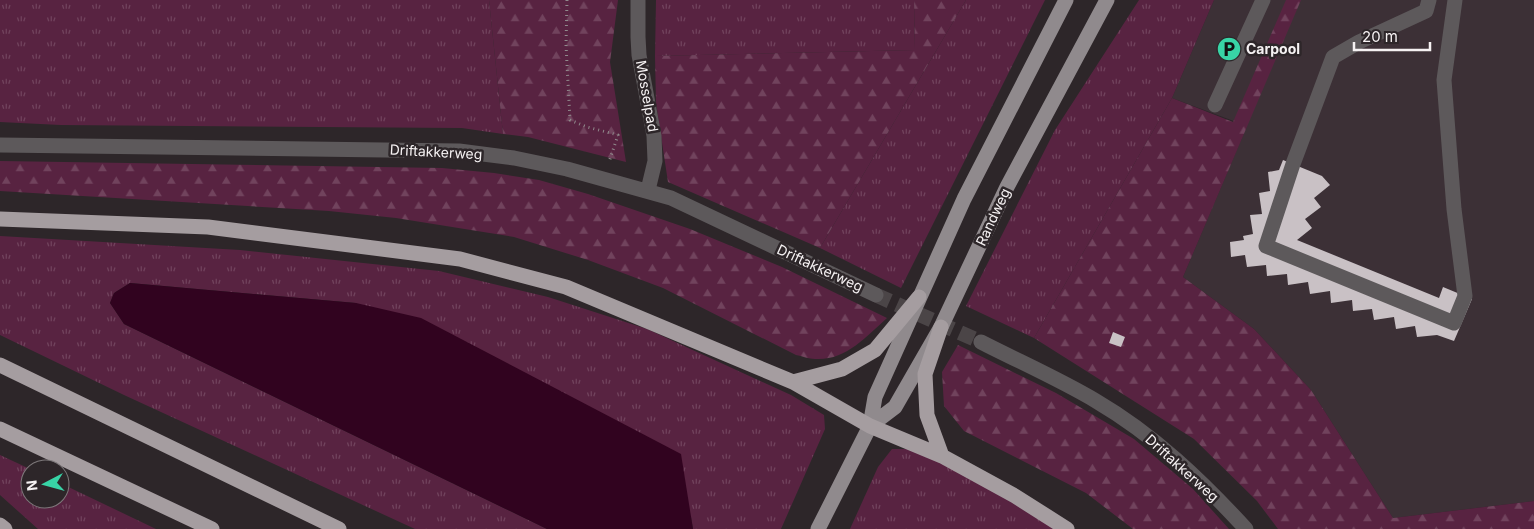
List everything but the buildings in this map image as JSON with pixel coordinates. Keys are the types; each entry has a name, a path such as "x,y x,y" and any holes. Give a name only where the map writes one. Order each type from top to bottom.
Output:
{"highway":[{"path":"0,219 208,227 460,259 566,287 793,382 870,426 942,456 1015,496 1067,529"},
{"path":"793,382 842,369 875,350 919,297"},
{"path":"941,327 925,374 927,415 942,456"},
{"path":"0,365 339,529"},
{"path":"0,429 212,529"},
{"path":"0,525 5,529"}],"main road":[{"name":"Randweg","path":"818,529 870,426 875,397 964,199 1066,0"},
{"name":"Randweg","path":"870,426 895,407 941,327 1007,187 1107,0"}],"street":[{"name":"Mosselpad","path":"638,0 640,55 654,136 655,161 648,190"},
{"path":"1215,105 1262,0"},
{"path":"1430,0 1426,11 1358,42 1333,57 1293,164 1266,246 1454,323 1465,296 1454,208 1444,80 1455,0"},
{"name":"Driftakkerweg","path":"0,145 459,151 531,161 604,178 671,198 876,294"},
{"name":"Driftakkerweg","path":"981,342 1097,402 1133,426 1176,458 1209,489 1246,529"}],"path":[{"path":"567,0 566,45 570,120 586,127 618,135 604,178"}],"shaded area":[{"path":"1214,0 1534,0 1534,501 1393,518 1311,390 1254,329 1183,277 1247,126 1172,98"},
{"path":"130,283 356,303 421,318 681,454 693,529 547,529 124,324 110,303 114,293"}],"green space":[{"path":"0,0 489,0 503,134 462,128 61,125 0,122"},
{"path":"489,0 618,0 610,62 626,162 528,137 503,134"},
{"path":"656,0 914,0 915,50 655,56"},
{"path":"914,0 966,0 820,248 668,182 656,103 655,56 915,50"},
{"path":"966,0 1045,0 901,288 820,248"},
{"path":"1139,0 1214,0 1172,98 1034,338 966,306 1055,130"},
{"path":"1286,0 1301,0 1183,277 1254,329 1311,390 1393,518 1534,501 1534,529 1278,529 1257,501 1194,439 1034,338 1172,98 1233,122"},
{"path":"0,161 442,168 539,180 588,194 690,229 782,267 887,318 863,340 845,352 826,359 810,359 796,355 663,288 588,260 514,237 396,218 329,211 0,191"},
{"path":"0,236 240,250 439,271 548,297 647,329 791,395 824,415 825,429 781,529 693,529 691,517 356,303 130,283 114,293 110,303 124,324 547,529 415,529 124,395 0,335"},
{"path":"958,345 1056,393 1134,439 1193,489 1229,529 1133,529 1086,493 964,431 944,406 942,372"},
{"path":"892,449 912,449 983,484 1056,529 850,529 878,467"},
{"path":"0,455 20,464 20,509 70,509 70,488 156,529 38,529 0,495"}],"tunnel":[{"path":"876,295 981,342"}],"place":[{"name":"Carpool","path":"1229,49"}]}
